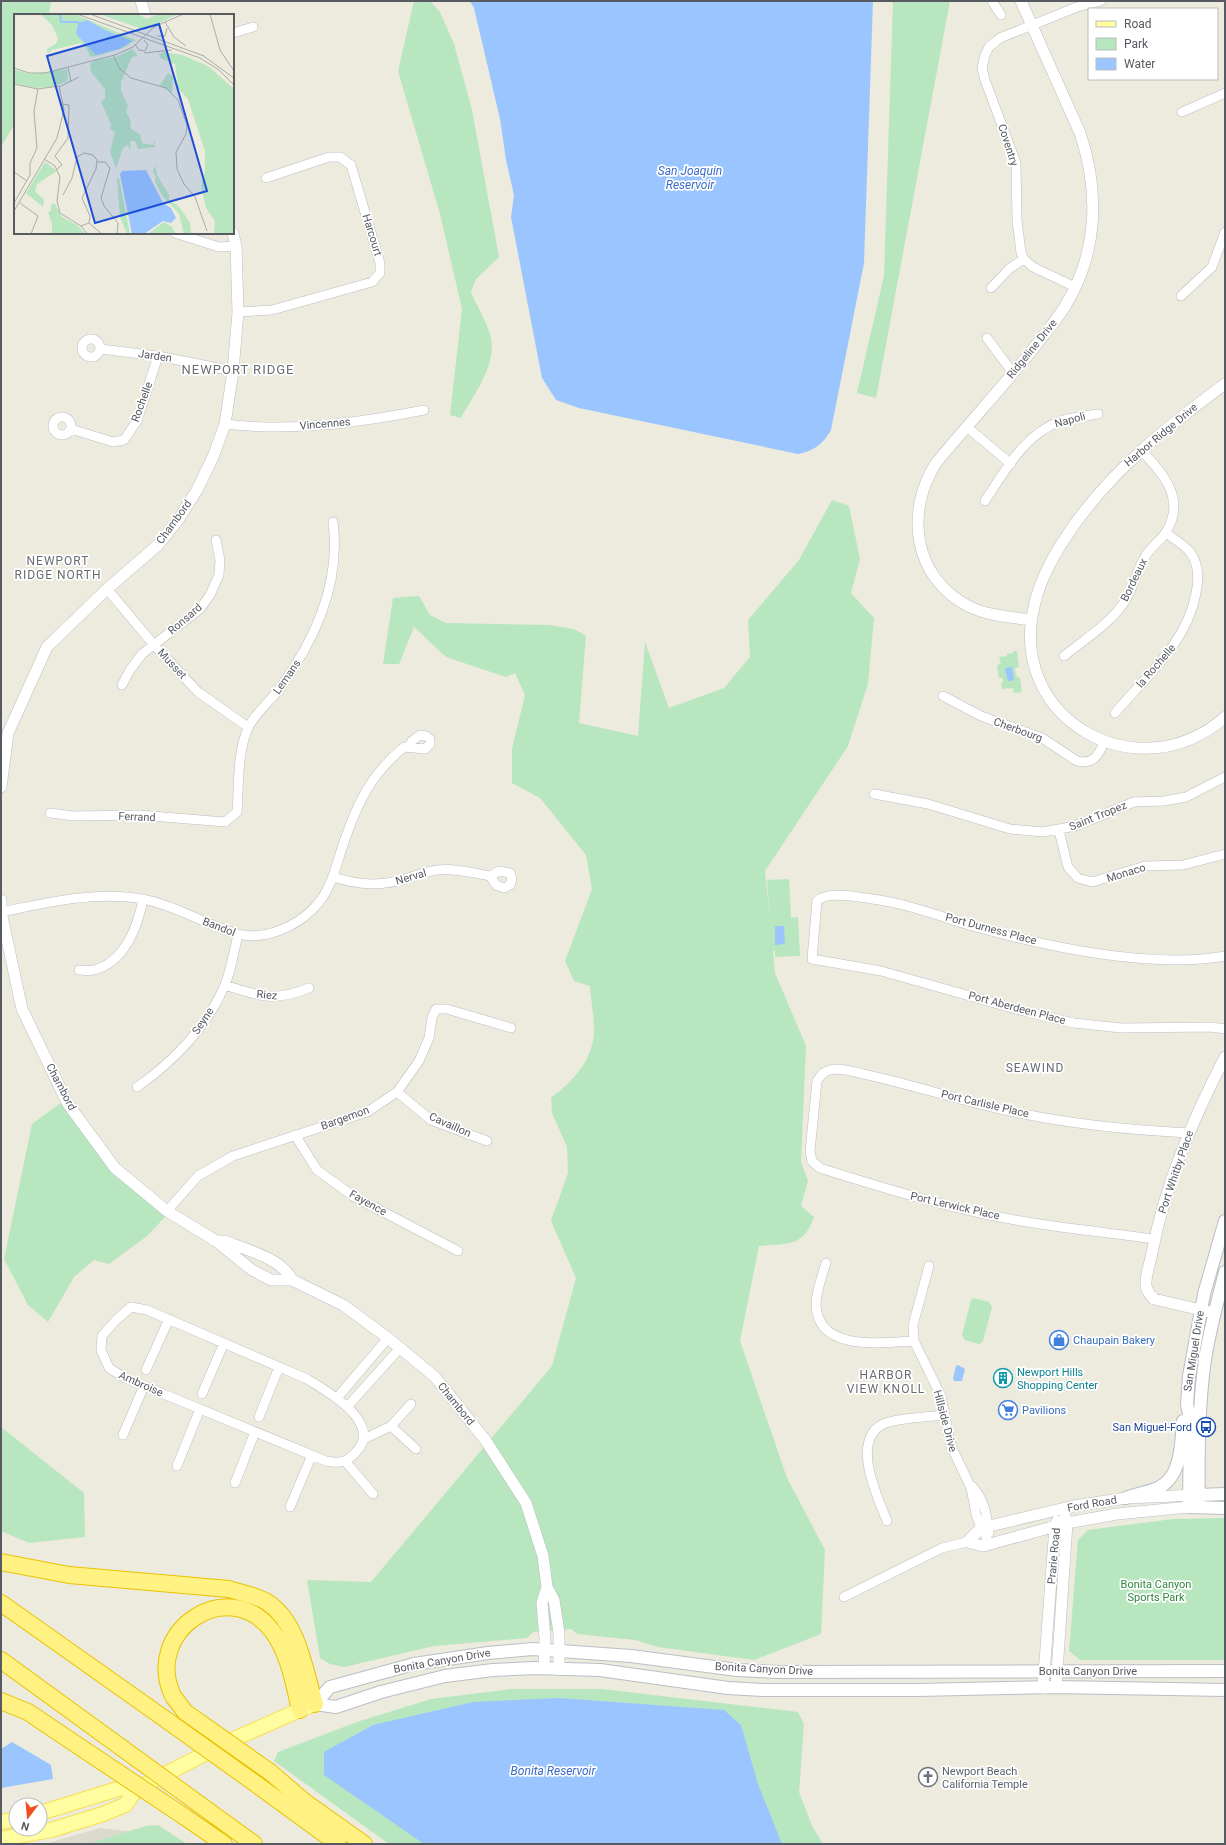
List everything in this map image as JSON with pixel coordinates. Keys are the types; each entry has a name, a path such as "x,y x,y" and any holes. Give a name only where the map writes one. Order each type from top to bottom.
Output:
{"highway":[{"path":"1,1562 69,1575 228,1589 267,1602 282,1616 293,1634 315,1704"},
{"path":"1,1603 338,1844"},
{"path":"300,1710 285,1654 274,1633 264,1623 250,1613 234,1608 215,1608 197,1614 181,1627 170,1644 166,1662 168,1682 173,1696 185,1712 279,1780 305,1802 364,1844"},
{"path":"1,1660 254,1844"},
{"path":"1,1701 28,1712 224,1844"}],"main road":[{"name":"San Miguel Drive","path":"1194,1501 1190,1419 1188,1407 1189,1376 1200,1310 1225,1221"},
{"name":"San Miguel Drive","path":"1194,1501 1204,1368 1214,1313 1225,1272"},
{"path":"1126,1498 1158,1488 1170,1480 1180,1451 1183,1418 1188,1407"},
{"name":"Ford Road","path":"1194,1501 1225,1494"},
{"name":"Ford Road","path":"1194,1501 1225,1508"},
{"name":"Bonita Canyon Drive","path":"1,1839 51,1830 103,1814 125,1805 136,1790 234,1739 315,1704 330,1687 414,1664 488,1653 558,1650 631,1656 737,1670 779,1672 1052,1670 1225,1671"},
{"name":"Bonita Canyon Drive","path":"315,1704 336,1707 381,1692 445,1676 493,1670 544,1668 630,1673 728,1688 795,1691 1056,1687 1225,1690"},
{"name":"Bonita Canyon Drive","path":"48,1811 121,1788 136,1790"}],"street":[{"path":"141,1 145,14"},
{"path":"992,1 1000,15"},
{"name":"Ridgeline Drive","path":"1020,1 1080,133 1089,161 1092,181 1093,214 1091,240 1086,259 1075,288 1055,321 1013,373 936,463 922,490 917,519 921,549 937,580 951,594 968,606 996,615 1031,620"},
{"name":"Coventry","path":"1024,259 1021,253 1017,220 1016,163 984,80 982,68 985,55 993,43 1000,38 1076,7 1101,1"},
{"path":"234,33 253,27"},
{"path":"1182,112 1225,92"},
{"name":"Harcourt","path":"238,312 272,310 372,282 380,273 380,263 351,165 340,157 329,158 266,178"},
{"path":"1181,296 1212,267 1225,232"},
{"path":"177,234 218,247 236,246"},
{"name":"Chambord","path":"1,787 8,733 47,647 107,589 158,545 178,520 197,490 213,457 225,424 233,371 238,312 236,246 232,234"},
{"path":"991,288 1010,268 1024,259 1033,267 1075,288"},
{"path":"987,338 1013,373"},
{"name":"Jarden","path":"100,350 158,356 233,371"},
{"name":"Rochelle","path":"71,429 113,442 124,440 136,421 158,356"},
{"name":"Harbor Ridge Drive","path":"1225,384 1141,450 1101,491 1058,548 1040,586 1031,620 1030,636 1033,660 1047,694 1071,722 1104,742 1137,749 1168,747 1207,732 1225,717"},
{"name":"Vincennes","path":"225,424 257,428 321,426 384,418 424,410"},
{"name":"Napoli","path":"985,501 1026,443 1048,426 1074,417 1098,414"},
{"path":"967,427 1011,464"},
{"name":"Bordeaux","path":"1064,656 1106,623 1118,610 1131,591 1144,557 1166,533 1172,520 1174,510 1172,490 1164,476 1141,450"},
{"name":"Lemans","path":"225,822 237,812 241,756 248,727 299,662 315,629 327,596 332,571 335,541 332,522"},
{"name":"la Rochelle","path":"1116,713 1171,650 1186,627 1195,601 1198,576 1194,559 1183,545 1166,533"},
{"name":"Ronsard","path":"122,685 130,670 142,654 200,609 210,595 219,575 220,560 216,540"},
{"name":"Musset","path":"107,589 154,645 198,692 248,727"},
{"name":"Cherbourg","path":"943,696 981,716 1042,738 1076,761 1082,763 1093,760 1100,753 1104,742"},
{"name":"Bandol","path":"1,912 101,896 144,899 170,906 238,935 269,933 284,929 298,922 319,903 328,891 351,823 361,800 376,774 404,747 409,747"},
{"name":"Saint Tropez","path":"874,794 928,804 1010,829 1026,832 1059,830 1134,802 1170,800 1186,797 1225,777"},
{"name":"Ferrand","path":"50,813 73,816 139,815 225,822"},
{"name":"Monaco","path":"1059,830 1068,867 1078,878 1092,882 1144,866 1183,865 1225,854"},
{"name":"Nerval","path":"333,876 354,883 372,885 388,884 437,870 460,870 490,876"},
{"name":"Port Durness Place","path":"812,959 817,901 823,896 835,895 901,904 1021,938 1100,953 1177,959 1203,959 1225,956"},
{"path":"79,970 94,970 108,963 122,951 132,935 140,916 144,899"},
{"name":"Chambord","path":"1,900 1,912 22,1009 68,1104 115,1168 167,1211 216,1242 250,1269 271,1280 290,1276"},
{"name":"Seyne","path":"137,1087 156,1074 196,1032 225,985 238,935"},
{"name":"Port Aberdeen Place","path":"812,959 881,971 1027,1012 1074,1023 1121,1028 1212,1027 1225,1029"},
{"name":"Riez","path":"225,985 254,994 275,997 295,993 308,988"},
{"name":"Bargemon","path":"167,1211 198,1176 233,1156 367,1112 397,1092 419,1061 429,1038 432,1018 436,1009 447,1009 511,1028"},
{"name":"Port Whitby Place","path":"1200,1310 1154,1299 1148,1292 1146,1282 1154,1239 1176,1166 1189,1133 1225,1057"},
{"name":"Port Carlisle Place","path":"813,1110 815,1087 822,1074 830,1070 843,1070 898,1082 1004,1110 1050,1119 1093,1126 1189,1133"},
{"name":"Cavaillon","path":"397,1092 431,1120 487,1141"},
{"name":"Port Lerwick Place","path":"813,1110 810,1151 812,1161 820,1168 902,1194 981,1213 1084,1231 1154,1239"},
{"name":"Fayence","path":"294,1135 317,1170 353,1196 458,1251"},
{"name":"Chambord","path":"216,1242 224,1241 280,1265 290,1276 343,1305 388,1338 435,1378 486,1441 526,1503 543,1556 546,1587 542,1603 544,1668"},
{"path":"250,1269 257,1254"},
{"path":"826,1263 816,1304 820,1320 832,1334 844,1339 858,1342 873,1343 914,1341"},
{"name":"Hillside Drive","path":"929,1266 913,1325 914,1341 941,1396 951,1446 969,1484 979,1493 987,1518 984,1527 990,1544"},
{"name":"Ambroise","path":"345,1461 337,1464 312,1456 125,1378 109,1368 101,1350 102,1336 116,1320 131,1307 147,1310 307,1379 337,1398 347,1407 364,1430 364,1439"},
{"path":"1200,1310 1214,1313"},
{"path":"146,1370 169,1320"},
{"path":"337,1398 388,1338"},
{"path":"202,1394 224,1343"},
{"path":"347,1407 400,1348"},
{"path":"259,1417 279,1367"},
{"path":"123,1435 144,1386"},
{"path":"373,1494 345,1461 349,1460 359,1449 364,1439 391,1426 411,1404"},
{"path":"177,1466 200,1409"},
{"path":"886,1522 868,1468 867,1450 873,1434 878,1428 888,1422 944,1415"},
{"path":"391,1426 416,1449"},
{"path":"235,1483 255,1432"},
{"path":"290,1506 312,1456"},
{"name":"Ford Road","path":"984,1527 1062,1509 1126,1498 1194,1501"},
{"name":"Ford Road","path":"844,1597 942,1548 967,1542 983,1546 1067,1523 1194,1501"},
{"name":"Prarie Road","path":"1043,1688 1052,1670 1067,1523 1062,1509"},
{"name":"Prarie Road","path":"1056,1687 1052,1670 1055,1526 1062,1509"},
{"path":"967,1542 984,1527"},
{"name":"Chambord","path":"546,1587 554,1600 558,1633 559,1669"}],"shaded area":[{"path":"100,1828 136,1832 156,1844 45,1844"}],"green space":[{"path":"1,1 51,1 49,14 14,14 14,125 1,147"},
{"path":"414,1 430,1 440,12 454,44 472,110 499,257 476,279 471,292 487,327 491,338 492,349 483,380 461,418 450,415 462,309 440,214 398,71"},
{"path":"893,1 950,1 876,398 857,393 884,276"},
{"path":"832,500 849,506 860,559 851,593 874,618 868,684 848,746 765,871 770,921 767,880 789,879 791,918 798,917 800,956 775,957 775,950 773,951 775,973 806,1046 801,1162 808,1181 801,1206 814,1217 810,1227 799,1239 786,1244 759,1246 740,1341 787,1478 825,1550 821,1634 754,1660 658,1647 635,1640 577,1634 571,1629 533,1632 527,1638 434,1646 344,1667 330,1664 320,1658 307,1580 371,1582 552,1366 576,1278 551,1221 568,1173 567,1147 552,1113 551,1098 576,1075 586,1061 592,1045 594,1031 590,986 574,981 565,961 592,889 586,855 540,798 512,783 512,749 525,695 515,673 506,677 446,657 414,627 399,664 383,664 393,598 419,596 430,615 446,623 549,625 574,629 586,636 579,723 638,736 645,642 669,708 724,688 750,657 748,620 799,560"},
{"path":"1013,651 1017,651 1019,667 1015,668 1016,676 1020,678 1022,692 1014,693 1013,688 1002,689 1001,682 1003,682 1003,678 999,678 997,665 1001,664 999,657 1007,656 1007,654 1013,653"},
{"path":"62,1102 106,1163 165,1217 147,1236 109,1264 94,1260 74,1277 48,1322 28,1305 4,1259 32,1124"},
{"path":"974,1298 989,1302 992,1307 983,1341 979,1344 965,1340 962,1335 971,1300"},
{"path":"1,1427 84,1493 85,1537 29,1543 1,1531"},
{"name":"Bonita Canyon Sports Park","path":"1225,1518 1225,1660 1080,1660 1069,1651 1078,1540 1088,1530 1173,1519"},
{"name":"Bonita Reservoir","path":"512,1689 602,1689 798,1712 804,1724 799,1792 812,1826 823,1844 389,1844 274,1761 278,1752 357,1722 431,1699"},
{"path":"158,1825 187,1844 88,1844 146,1826"}],"water":[{"name":"San Joaquin Reservoir","path":"470,1 873,1 864,263 831,430 818,446 809,451 798,454 579,408 556,400 542,378 511,217 514,195 506,160 500,119 474,8"},
{"path":"1012,667 1014,680 1008,681 1005,668"},
{"path":"775,926 784,926 785,944 775,945"},
{"path":"958,1365 965,1369 962,1381 954,1381 953,1378 956,1366"},
{"name":"Bonita Reservoir","path":"559,1698 724,1710 741,1725 758,1784 782,1844 424,1844 324,1775 324,1752 373,1725 473,1702"},
{"path":"12,1742 51,1765 53,1779 1,1788 1,1749"}],"place":[{"name":"Chaupain Bakery","path":"1059,1340"},
{"name":"Newport Hills Shopping Center","path":"1003,1378"},
{"name":"Pavilions","path":"1008,1410"},
{"name":"San Miguel-Ford","path":"1206,1427"},
{"name":"Newport Beach California Temple","path":"928,1777"}],"district":[{"name":"NEWPORT RIDGE","path":"238,369"},
{"name":"NEWPORT RIDGE NORTH","path":"58,568"},
{"name":"SEAWIND","path":"1035,1068"},
{"name":"HARBOR VIEW KNOLL","path":"886,1382"}]}
